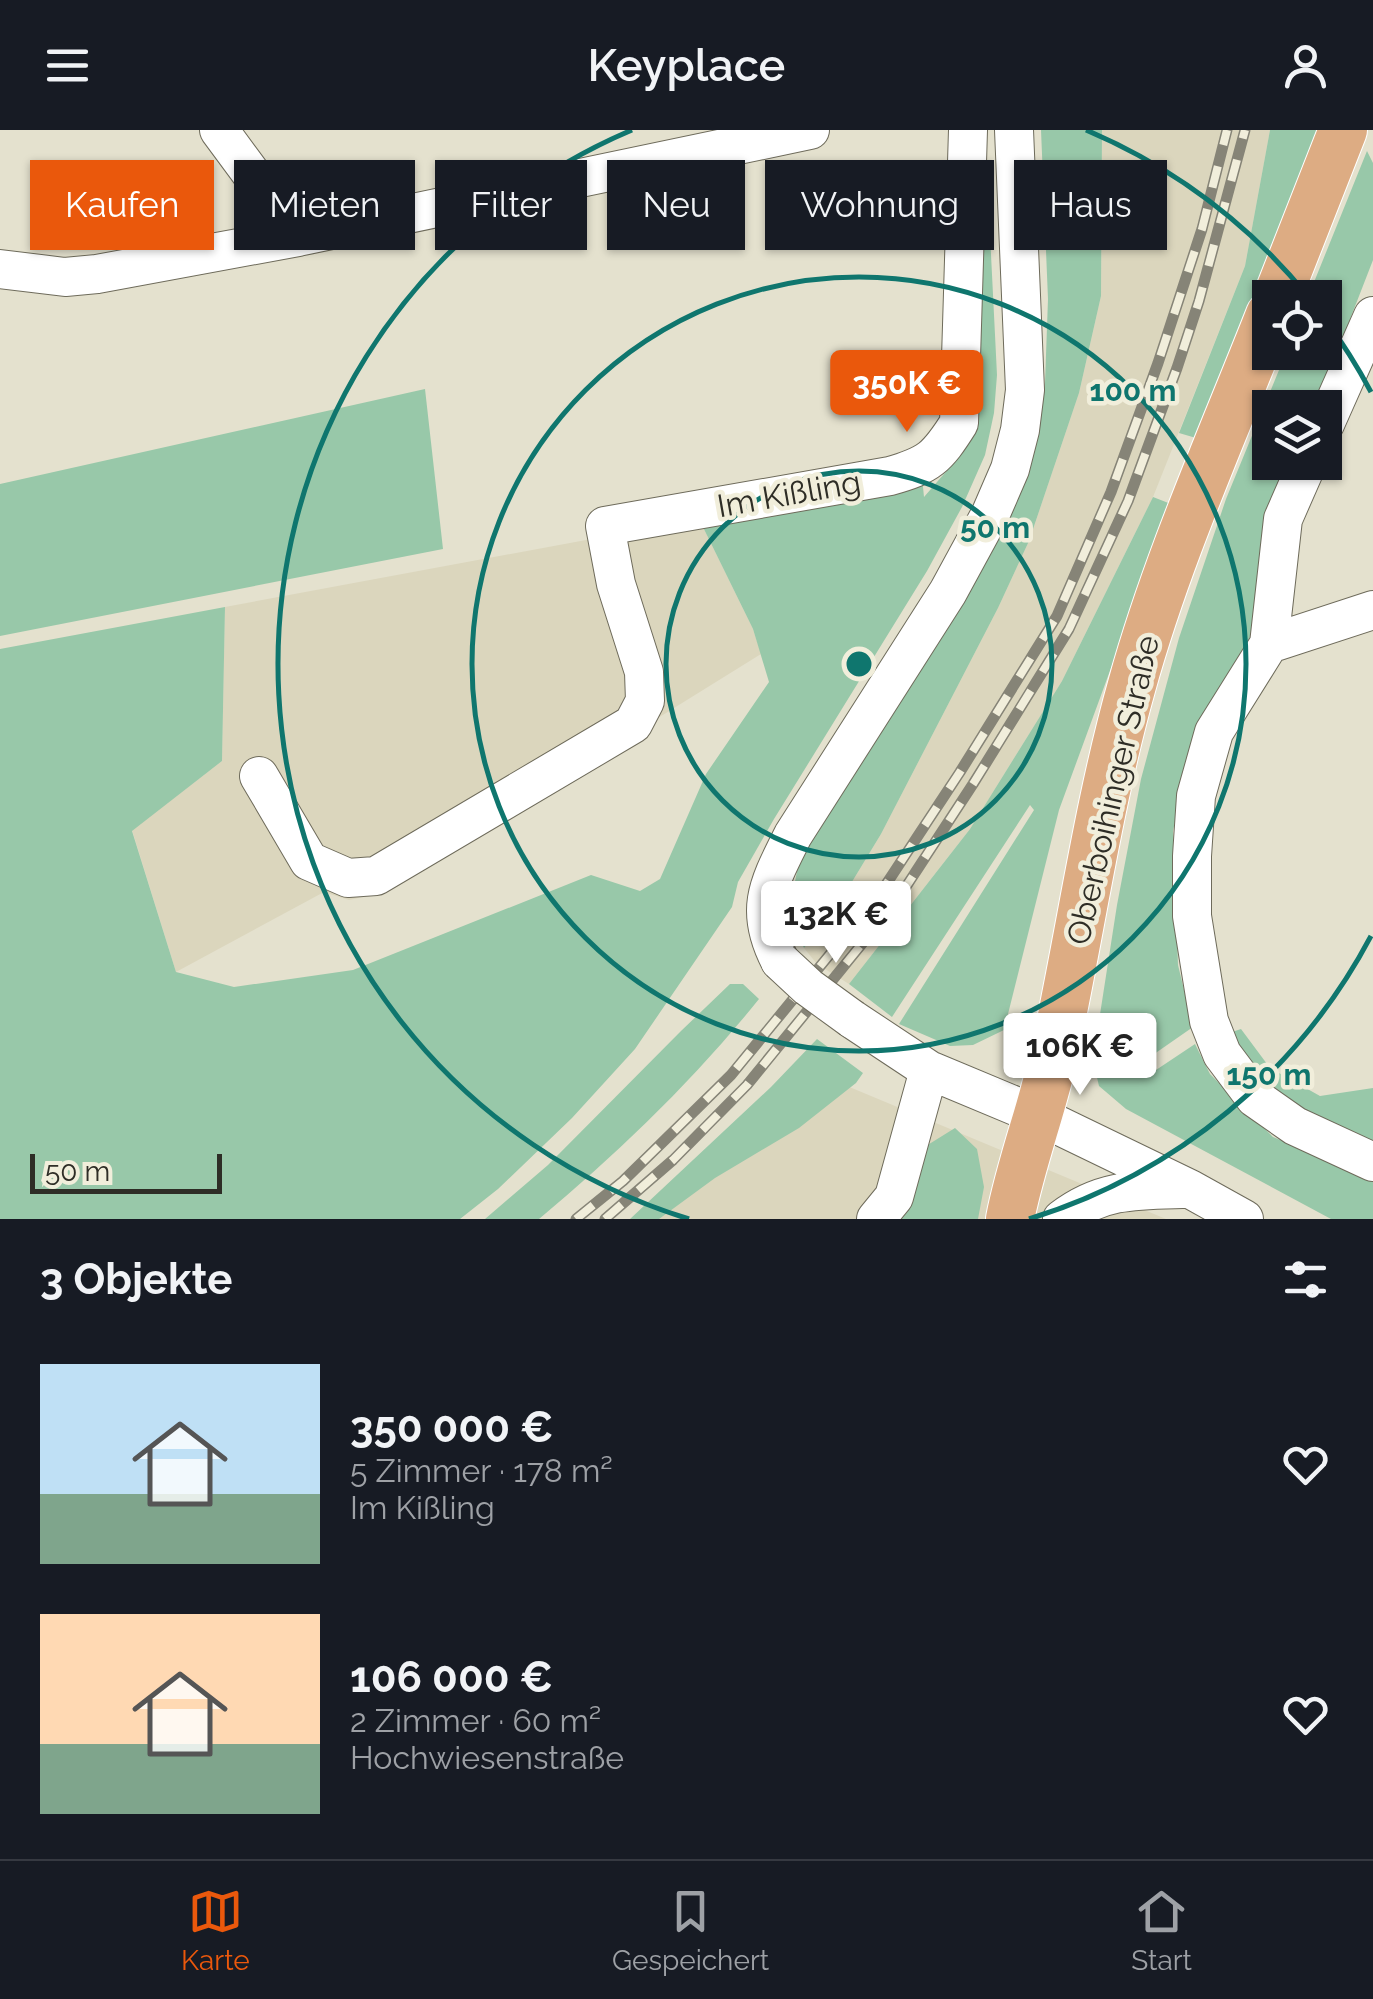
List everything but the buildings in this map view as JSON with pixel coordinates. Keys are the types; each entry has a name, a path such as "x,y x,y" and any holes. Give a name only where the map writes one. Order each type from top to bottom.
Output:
{"main road":[{"path":"1284,280 1343,130"},
{"name":"Oberboihinger Straße","path":"1010,1219 1055,1052 1100,816 1132,684 1170,570 1252,361"}],"street":[{"path":"219,130 241,160"},
{"path":"415,213 810,130"},
{"name":"Im Kißling","path":"259,776 309,862 348,878 376,876 633,724 645,701 644,672 616,584 606,526 890,476 920,468 942,450 958,423 968,130"},
{"path":"1014,130 1025,390 1010,469 948,592 793,834 767,897 765,922 780,961 808,987 929,1070 1037,1115 1244,1219"},
{"path":"0,269 64,277 234,249"},
{"path":"1340,390 1373,316"},
{"path":"1300,480 1283,519 1269,644 1214,732 1196,796 1192,916 1209,1021 1222,1054 1255,1098 1294,1126 1373,1162"},
{"path":"1269,644 1373,610"},
{"path":"876,1219 894,1197 929,1070"},
{"path":"1062,1219 1089,1202 1122,1190 1190,1189"}],"shaded area":[{"path":"1102,130 1270,130 1245,266 1153,497 1062,681 970,829 849,984 817,964 804,948 841,900 881,834 1029,541 1079,393 1101,296 1101,250 1167,250 1167,160 1102,160"},
{"path":"699,519 753,629 761,654 373,895 349,900 324,892 176,972 132,830 222,761 225,607"},
{"path":"847,1086 1166,1219 652,1219"}],"green space":[{"path":"1041,130 1102,130 1102,160 1042,160"},
{"path":"1270,130 1319,130 1261,280 1252,280 1252,302 1196,438 1179,433 1245,266"},
{"path":"1367,151 1373,163 1373,260 1342,340 1342,280 1315,280"},
{"path":"979,250 991,250 997,375 994,413 985,455 962,507 927,571 774,819 738,882 732,907 635,1049 572,1118 498,1189 460,1219 0,1219 0,649 225,607 222,761 132,831 176,972 234,987 353,970 591,875 640,891 660,879 706,774 769,682 753,629 699,519 922,477 924,497 950,467 970,414"},
{"path":"1046,250 1101,250 1101,296 1079,393 1029,541 881,834 841,900 804,948 793,903 801,857 1036,437 1045,383"},
{"path":"1279,370 1330,370 1323,390 1271,390"},
{"path":"425,389 443,549 0,636 0,484"},
{"path":"1252,436 1252,480 1288,480 1273,520 1247,651 1191,746 1173,831 1178,965 1193,1027 1147,1059 1094,1053 1141,779 1179,638"},
{"path":"1153,497 1171,504 1059,810 1004,1030 973,1045 950,1046 899,1024 1034,810 1030,805 892,1017 849,984 970,829 1062,681"},
{"path":"730,984 743,984 759,999 682,1087 627,1141 539,1219 485,1219 548,1165"},
{"path":"1241,1029 1270,1068 1320,1096 1373,1088 1373,1148 1290,1105 1251,1070 1229,1033"},
{"path":"817,1039 863,1073 856,1083 799,1128 715,1178 659,1219 630,1219 771,1087"},
{"path":"1195,1044 1210,1074 1273,1137 1373,1178 1373,1219 1331,1219 1126,1109 1099,1086 1094,1065 1150,1074"},
{"path":"955,1128 977,1149 984,1187 978,1219 896,1219 926,1146"}],"railway":[{"path":"576,1219 623,1181 731,1075 881,892 1057,616 1111,492 1158,363 1202,229 1227,130"},
{"path":"605,1219 673,1160 747,1085 896,902 1069,629 1128,501 1177,368 1245,130"}]}
